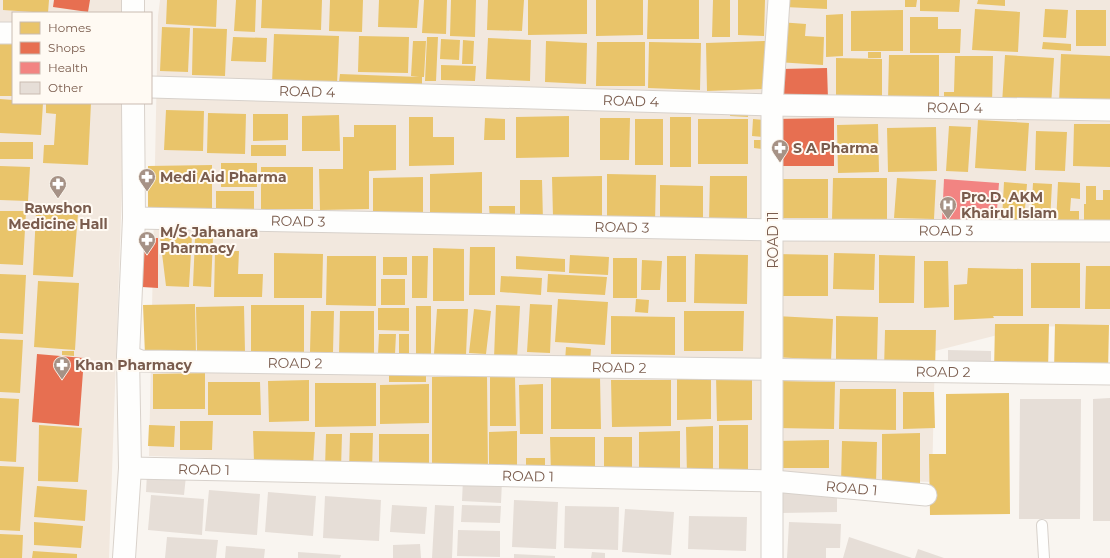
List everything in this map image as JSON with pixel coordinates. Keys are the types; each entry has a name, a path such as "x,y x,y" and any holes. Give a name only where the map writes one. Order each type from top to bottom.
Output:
{"street":[{"path":"133,0 133,12"},
{"name":"ROAD 11","path":"772,558 772,105 779,0"},
{"path":"0,33 12,33"},
{"name":"ROAD 4","path":"152,87 772,105 1110,110"},
{"path":"124,558 130,468 128,356 134,218 133,104"},
{"name":"ROAD 3","path":"134,218 773,230 1110,232"},
{"name":"ROAD 2","path":"128,356 142,361 772,371 1110,374"},
{"name":"ROAD 1","path":"130,468 773,481 926,494"}],"lane":[{"path":"1042,525 1044,558"}],"shaded area":[{"path":"0,0 129,0 128,12 12,12 12,104 125,104 109,558 0,558"},
{"path":"160,0 1110,0 1110,325 1029,327 935,351 932,482 149,456 158,16"}],"building: Homes":[{"path":"3,0 49,0 48,12 3,10"},
{"path":"167,0 217,0 216,27 166,24"},
{"path":"236,0 256,0 255,32 234,31"},
{"path":"262,0 322,0 321,30 261,28"},
{"path":"330,0 363,0 362,32 329,31"},
{"path":"379,0 419,0 417,28 378,27"},
{"path":"424,0 447,0 446,34 422,33"},
{"path":"451,0 476,0 475,37 450,36"},
{"path":"488,0 524,0 522,31 487,30"},
{"path":"528,0 587,0 587,34 528,35"},
{"path":"596,0 643,0 643,35 596,36"},
{"path":"648,0 699,0 699,39 647,39"},
{"path":"713,0 730,0 730,37 712,37"},
{"path":"738,0 765,0 764,36 738,35"},
{"path":"785,0 827,0 827,9 785,7"},
{"path":"905,0 917,0 916,7 905,7"},
{"path":"920,0 960,0 959,12 920,11"},
{"path":"978,0 1005,0 1005,6 977,4"},
{"path":"975,9 1020,12 1018,52 972,50"},
{"path":"1045,9 1068,10 1066,38 1043,37"},
{"path":"903,10 903,51 851,51 851,11"},
{"path":"1076,10 1106,10 1106,46 1076,46"},
{"path":"843,14 843,56 826,57 826,15"},
{"path":"910,17 938,17 938,29 961,29 960,53 910,53"},
{"path":"779,22 806,24 805,36 824,37 823,65 777,62"},
{"path":"162,27 190,28 188,72 160,71"},
{"path":"193,28 227,29 225,76 192,75"},
{"path":"274,34 339,36 337,85 272,83"},
{"path":"359,36 409,37 408,73 358,72"},
{"path":"233,37 267,38 266,62 231,61"},
{"path":"427,37 438,37 436,81 425,81"},
{"path":"0,38 12,39 12,96 0,96"},
{"path":"488,38 531,40 530,81 486,79"},
{"path":"441,39 460,40 459,60 440,59"},
{"path":"463,40 474,41 473,64 462,64"},
{"path":"413,41 426,41 424,77 422,77 422,85 339,82 340,74 419,77 411,76"},
{"path":"546,41 587,43 586,84 545,82"},
{"path":"765,41 766,89 707,91 706,43"},
{"path":"597,42 645,42 645,86 596,86"},
{"path":"649,42 701,43 700,90 648,88"},
{"path":"1043,42 1071,44 1071,51 1042,49"},
{"path":"868,52 881,52 881,58 868,58"},
{"path":"1061,54 1110,56 1110,104 1059,103"},
{"path":"889,55 939,55 939,101 888,101"},
{"path":"1005,55 1054,58 1051,106 1002,104"},
{"path":"955,56 993,56 992,104 944,104 944,92 954,92"},
{"path":"836,58 882,59 882,104 836,104"},
{"path":"441,65 476,66 475,81 441,80"},
{"path":"0,99 12,100 12,104 43,104 41,135 0,133"},
{"path":"46,104 91,104 88,165 43,163 44,145 54,145 56,114 46,113"},
{"path":"731,107 748,108 748,117 730,116"},
{"path":"166,110 204,111 203,151 164,150"},
{"path":"208,113 246,114 245,154 207,153"},
{"path":"253,114 288,114 288,140 253,141"},
{"path":"339,115 340,151 302,151 302,116"},
{"path":"569,116 569,157 516,158 516,117"},
{"path":"409,117 433,117 433,137 454,137 454,165 409,166"},
{"path":"670,117 691,117 691,167 670,167"},
{"path":"485,118 505,119 505,140 484,140"},
{"path":"600,118 630,118 629,160 600,160"},
{"path":"635,119 663,119 663,165 635,165"},
{"path":"698,119 748,119 748,164 698,164"},
{"path":"753,119 764,120 763,137 752,136"},
{"path":"978,120 1029,123 1026,171 975,168"},
{"path":"878,124 879,172 838,173 837,125"},
{"path":"1074,124 1110,124 1110,167 1073,166"},
{"path":"354,125 396,125 396,170 369,171 369,209 320,210 319,169 343,169 343,137 354,137"},
{"path":"949,126 971,127 968,172 946,171"},
{"path":"936,127 937,171 888,172 887,128"},
{"path":"1036,131 1067,132 1065,171 1035,170"},
{"path":"754,140 762,140 762,149 754,148"},
{"path":"0,142 33,142 33,159 0,159"},
{"path":"251,145 286,145 286,156 251,156"},
{"path":"221,163 257,163 257,187 221,187"},
{"path":"212,165 212,210 148,211 148,166"},
{"path":"0,166 30,167 28,201 0,200"},
{"path":"261,167 313,167 313,209 261,209"},
{"path":"482,172 482,219 430,220 430,174"},
{"path":"607,174 656,175 655,223 607,223"},
{"path":"602,176 602,217 553,217 552,177"},
{"path":"710,176 747,176 747,223 709,223"},
{"path":"423,177 423,220 373,221 373,178"},
{"path":"833,178 887,178 887,221 832,220"},
{"path":"897,178 936,180 934,219 894,218"},
{"path":"778,179 828,179 828,218 778,218"},
{"path":"520,180 542,180 543,221 520,221"},
{"path":"1004,182 1027,184 1024,221 1002,220"},
{"path":"1058,182 1080,183 1080,199 1071,198 1070,211 1079,211 1079,226 1056,225"},
{"path":"1033,183 1052,184 1050,221 1031,220"},
{"path":"660,185 703,186 703,219 660,219"},
{"path":"1086,186 1096,186 1096,200 1103,200 1103,190 1110,190 1110,225 1084,224"},
{"path":"216,191 254,191 254,214 216,214"},
{"path":"489,206 515,206 515,220 490,220"},
{"path":"0,211 26,211 23,265 0,264"},
{"path":"36,213 78,214 73,277 33,275"},
{"path":"192,236 189,287 166,286 160,237"},
{"path":"195,238 213,238 211,287 193,286"},
{"path":"470,247 495,247 495,295 469,295"},
{"path":"433,248 464,249 464,301 433,301"},
{"path":"215,251 239,251 238,274 263,274 262,297 214,297"},
{"path":"274,253 323,254 322,298 274,298"},
{"path":"834,253 875,254 874,290 833,289"},
{"path":"695,254 748,255 747,304 694,303"},
{"path":"775,254 828,255 828,296 775,296"},
{"path":"570,255 609,257 608,275 569,273"},
{"path":"879,255 915,256 914,303 879,303"},
{"path":"327,256 376,256 376,306 326,305"},
{"path":"412,256 428,256 427,298 412,298"},
{"path":"516,256 565,259 565,272 516,269"},
{"path":"667,256 686,256 686,302 667,302"},
{"path":"383,257 407,257 407,275 383,275"},
{"path":"613,258 637,258 637,298 613,298"},
{"path":"642,260 662,261 660,290 641,290"},
{"path":"924,261 948,261 949,307 924,308"},
{"path":"1031,263 1080,263 1080,308 1031,308"},
{"path":"1086,266 1110,266 1110,309 1085,309"},
{"path":"968,268 1023,269 1023,316 993,316 994,318 954,320 954,285 967,284"},
{"path":"0,274 26,275 23,334 0,333"},
{"path":"548,274 607,277 605,295 547,292"},
{"path":"501,276 542,278 541,295 500,292"},
{"path":"381,279 405,279 405,305 381,305"},
{"path":"38,281 79,283 75,350 34,347"},
{"path":"558,299 608,302 605,345 555,342"},
{"path":"636,299 649,300 648,313 635,312"},
{"path":"195,304 196,354 145,355 143,305"},
{"path":"530,304 552,305 550,353 527,352"},
{"path":"251,305 304,305 304,354 251,354"},
{"path":"496,305 520,306 517,359 494,358"},
{"path":"244,306 245,352 197,353 196,307"},
{"path":"416,306 431,306 431,354 416,354"},
{"path":"378,308 409,308 409,331 378,330"},
{"path":"437,309 468,309 466,355 434,354"},
{"path":"474,309 491,311 486,354 469,353"},
{"path":"311,311 334,311 333,352 310,352"},
{"path":"340,311 374,311 374,355 339,355"},
{"path":"684,311 744,311 743,351 684,351"},
{"path":"611,316 675,317 675,355 611,354"},
{"path":"776,316 833,319 831,360 774,357"},
{"path":"836,316 878,317 877,360 836,359"},
{"path":"995,324 1049,324 1048,371 994,371"},
{"path":"1055,324 1109,325 1108,372 1054,371"},
{"path":"885,330 936,330 935,370 884,370"},
{"path":"379,334 396,334 395,354 378,354"},
{"path":"399,334 409,334 409,355 399,355"},
{"path":"0,339 23,340 20,393 0,392"},
{"path":"566,347 591,349 590,363 565,361"},
{"path":"62,351 74,351 74,356 62,355"},
{"path":"389,371 426,371 426,382 389,382"},
{"path":"205,373 205,409 153,409 153,374"},
{"path":"487,376 488,471 432,472 432,377"},
{"path":"716,376 752,376 752,420 717,421"},
{"path":"490,377 515,377 516,426 490,426"},
{"path":"600,377 601,429 551,429 551,378"},
{"path":"677,377 711,377 711,419 677,420"},
{"path":"309,380 309,421 269,422 268,381"},
{"path":"611,380 671,380 671,426 612,427"},
{"path":"778,381 835,382 834,429 777,428"},
{"path":"208,382 260,382 261,415 208,415"},
{"path":"315,383 376,383 376,426 315,427"},
{"path":"429,384 429,423 380,424 380,385"},
{"path":"543,384 543,434 520,434 519,385"},
{"path":"840,389 896,389 896,430 839,429"},
{"path":"903,392 934,392 935,428 903,429"},
{"path":"1009,393 1010,514 930,515 929,454 946,454 946,394"},
{"path":"0,398 19,399 16,462 0,461"},
{"path":"180,421 213,421 212,450 180,450"},
{"path":"39,425 82,428 78,482 38,481"},
{"path":"149,425 175,426 174,447 148,446"},
{"path":"719,425 748,425 748,475 719,475"},
{"path":"713,426 713,477 687,477 686,427"},
{"path":"253,431 315,432 313,467 254,462"},
{"path":"517,431 517,472 489,472 489,432"},
{"path":"680,431 680,475 639,476 639,432"},
{"path":"350,433 373,433 372,472 349,471"},
{"path":"920,433 920,487 882,488 882,434"},
{"path":"326,434 342,434 341,469 325,468"},
{"path":"379,434 429,434 429,463 379,464"},
{"path":"550,437 595,437 595,474 551,475"},
{"path":"604,437 632,437 632,475 604,476"},
{"path":"829,440 829,468 775,468 775,441"},
{"path":"842,441 877,442 876,484 841,484"},
{"path":"526,458 545,458 545,473 526,473"},
{"path":"0,466 24,467 20,531 0,530"},
{"path":"37,486 87,490 85,521 34,517"},
{"path":"34,522 83,526 81,548 34,545"},
{"path":"0,534 23,535 22,558 0,558"},
{"path":"33,551 77,554 77,558 32,558"}],"building: Shops":[{"path":"54,0 90,0 88,12 53,7"},
{"path":"827,68 828,99 782,100 781,69"},
{"path":"834,118 834,166 774,166 774,119"},
{"path":"142,238 158,238 158,288 142,287"},
{"path":"37,354 84,358 79,426 32,422"}],"building: Health":[{"path":"944,179 999,183 996,223 942,220"}],"building: Other":[{"path":"948,350 991,351 991,371 948,371"},
{"path":"1110,398 1110,521 1093,521 1093,399"},
{"path":"1020,399 1081,399 1080,519 1019,519"},
{"path":"147,473 186,476 184,495 146,492"},
{"path":"463,479 502,481 501,503 462,501"},
{"path":"209,490 260,494 257,535 205,531"},
{"path":"782,491 837,491 837,512 782,513"},
{"path":"268,492 316,496 313,536 265,532"},
{"path":"151,495 204,499 202,535 148,530"},
{"path":"325,496 381,500 379,541 323,538"},
{"path":"514,500 558,502 556,549 512,547"},
{"path":"392,505 427,507 425,534 390,532"},
{"path":"435,505 454,506 452,558 432,558"},
{"path":"462,505 501,506 500,523 461,522"},
{"path":"565,506 619,507 618,550 564,548"},
{"path":"625,509 674,512 671,555 622,552"},
{"path":"689,516 747,517 746,551 688,549"},
{"path":"789,522 841,524 840,548 826,548 826,558 787,558"},
{"path":"458,530 500,531 500,557 457,556"},
{"path":"167,537 218,540 216,558 165,558"},
{"path":"849,537 912,558 843,558"},
{"path":"420,544 421,558 393,558 393,545"},
{"path":"226,546 265,549 264,558 225,558"},
{"path":"918,549 944,558 915,558"},
{"path":"298,552 341,555 340,558 298,558"},
{"path":"592,552 605,553 605,558 591,558"},
{"path":"514,554 555,556 555,558 514,558"}],"place":[{"name":"S A Pharma","path":"780,163"},
{"name":"Medi Aid Pharma","path":"147,192"},
{"name":"Rawshon Medicine Hall","path":"58,199"},
{"name":"Pro.D. AKM Khairul Islam","path":"948,220"},
{"name":"M/S Jahanara Pharmacy","path":"147,255"},
{"name":"Khan Pharmacy","path":"62,380"}]}
